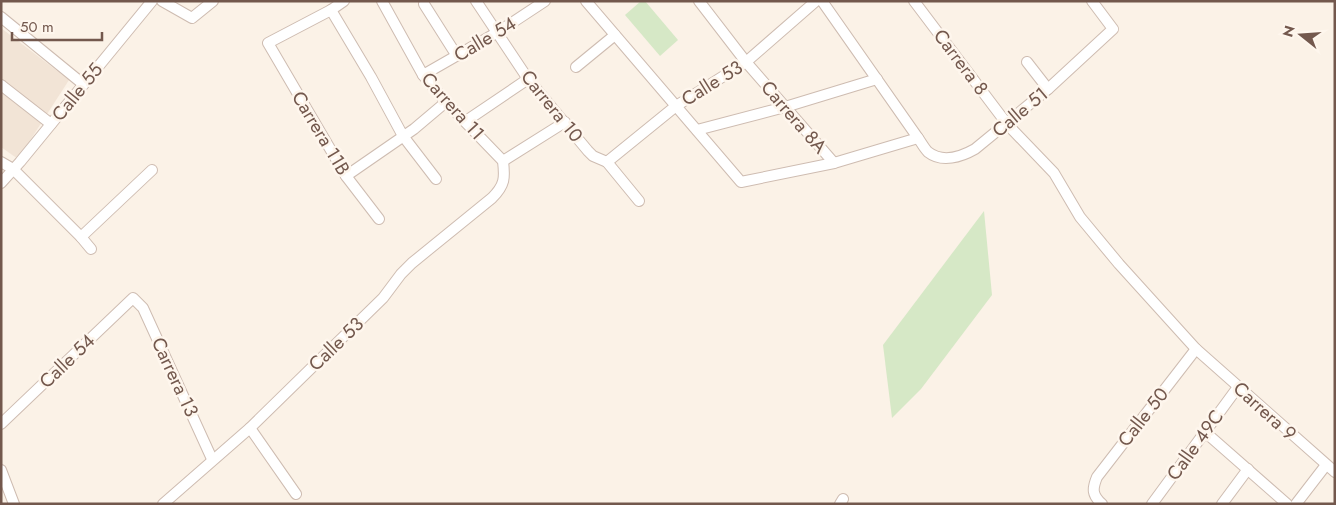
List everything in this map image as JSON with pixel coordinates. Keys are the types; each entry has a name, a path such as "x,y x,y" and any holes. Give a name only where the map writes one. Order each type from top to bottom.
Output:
{"street":[{"name":"Calle 55","path":"1,183 52,124 152,1"},
{"path":"162,1 192,18 213,1"},
{"path":"344,1 331,10 403,136 436,179"},
{"name":"Carrera 11","path":"382,1 423,75 446,102 503,161"},
{"name":"Carrera 10","path":"476,1 528,79 593,156 607,162 639,201"},
{"name":"Calle 54","path":"423,75 498,32 545,1"},
{"path":"586,1 741,182 834,163 918,138 822,1"},
{"name":"Carrera 8A","path":"699,1 746,62 834,163"},
{"name":"Calle 53","path":"607,162 676,106 746,62 816,1"},
{"name":"Carrera 8","path":"914,1 1007,124 1054,173 1080,217 1119,264 1196,349"},
{"name":"Calle 51","path":"918,138 928,152 943,158 962,156 975,149 1007,124 1113,29 1092,1"},
{"path":"424,4 458,56"},
{"name":"Carrera 11B","path":"331,10 268,44 346,176 379,219"},
{"path":"1,17 83,84"},
{"path":"576,67 614,35"},
{"path":"1027,62 1048,89"},
{"path":"466,121 528,79"},
{"path":"697,130 785,107 877,79"},
{"path":"1,85 52,124"},
{"path":"346,176 414,129 446,102"},
{"path":"503,161 565,122"},
{"name":"Calle 53","path":"163,504 250,428 383,298 406,268 498,192 504,183 503,161"},
{"path":"1,162 13,169 91,249"},
{"path":"81,237 152,170"},
{"name":"Calle 54","path":"1,424 133,298"},
{"name":"Carrera 13","path":"133,298 143,308 212,460"},
{"name":"Carrera 9","path":"1196,349 1335,472"},
{"name":"Calle 50","path":"1102,504 1096,498 1093,488 1097,477 1196,349"},
{"name":"Calle 49C","path":"1152,504 1238,387"},
{"path":"250,428 296,494"},
{"path":"1205,432 1287,504"},
{"path":"1296,504 1326,465"},
{"path":"1222,504 1248,469"},
{"path":"1,470 14,504"}],"shaded area":[{"path":"1,28 69,80 18,159 1,147"}],"green space":[{"path":"641,1 645,1 678,40 660,56 625,15"},
{"path":"984,211 992,295 921,389 892,418 883,345"}]}
